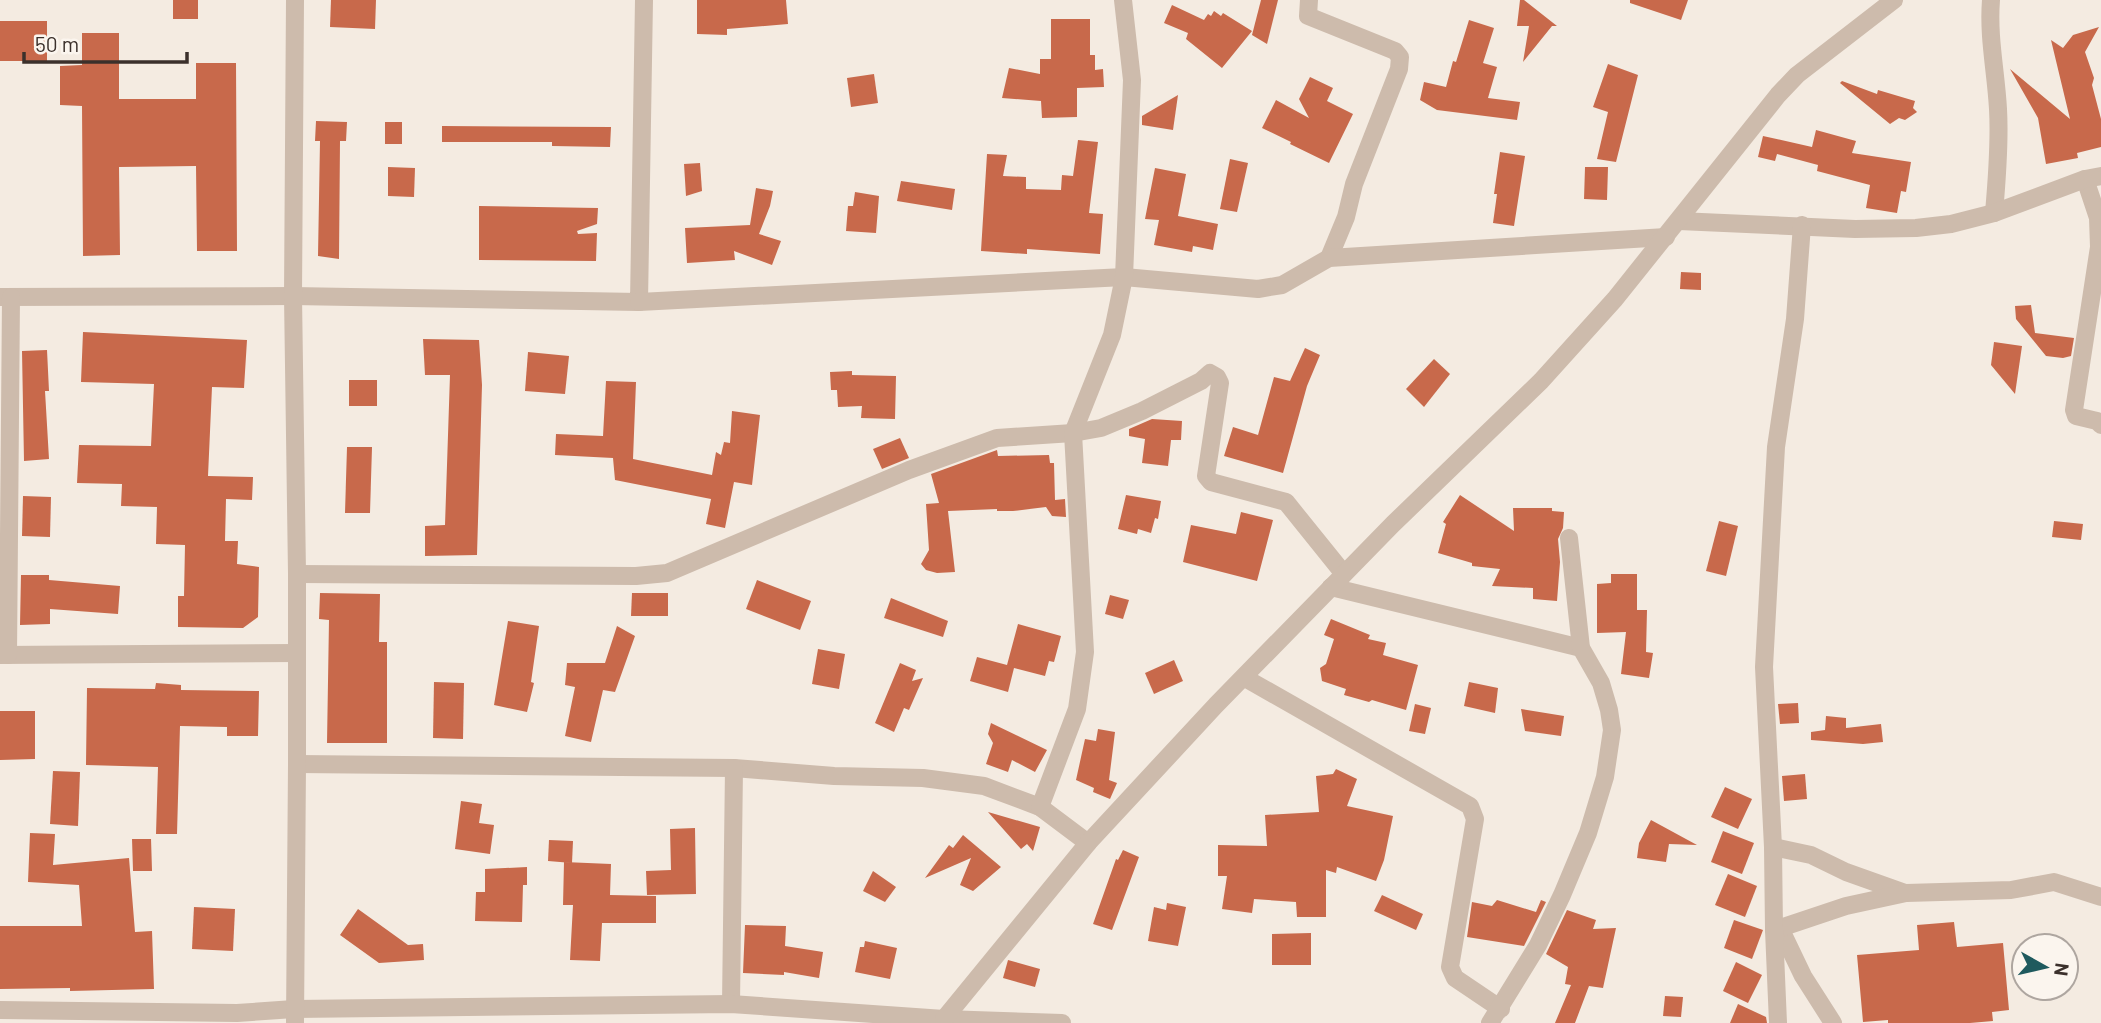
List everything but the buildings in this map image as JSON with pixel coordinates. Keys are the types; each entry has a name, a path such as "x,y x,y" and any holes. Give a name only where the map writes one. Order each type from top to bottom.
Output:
{"street":[{"path":"295,0 295,1016"},
{"path":"639,302 644,0"},
{"path":"1040,807 1077,709 1085,652 1073,433 1112,334 1124,277 1132,80 1123,0"},
{"path":"1309,0 1308,16 1395,51 1400,57 1399,69 1354,184 1346,217 1329,258"},
{"path":"944,1019 1087,843 1216,705 1344,574 1541,381 1615,299 1778,95 1797,75 1894,0"},
{"path":"1990,0 1989,29 1998,109 1998,173 1994,213"},
{"path":"1679,221 1878,229 1916,228 1951,224 1994,213 2093,177 2099,247 2074,410 2076,416 2097,421 2101,425"},
{"path":"1778,1023 1777,929 1764,667 1776,447 1795,319 1802,225"},
{"path":"297,653 4,655 6,297 293,296 639,302 1124,277 1258,289 1282,285 1329,258 1666,237"},
{"path":"297,574 636,576 667,573 909,470 997,438 1073,433 1101,428 1142,411 1201,381 1210,373 1217,377 1220,383 1206,476 1211,482 1286,502 1344,574"},
{"path":"1245,678 1470,806 1475,820 1450,967 1455,978 1496,1016 1538,944 1562,895 1588,833 1605,777 1612,730 1609,710 1601,683 1581,648 1569,538"},
{"path":"1331,587 1581,648"},
{"path":"297,764 734,768 834,776 923,778 984,786 1040,807 1087,843"},
{"path":"731,1004 734,768"},
{"path":"1773,847 1811,855 1846,872 1906,893"},
{"path":"1777,929 1846,906 1906,893 2011,890 2054,882 2101,897"},
{"path":"1777,929 1802,976 1833,1023"},
{"path":"0,1010 295,1016 731,1004 944,1019 1062,1023"}]}
